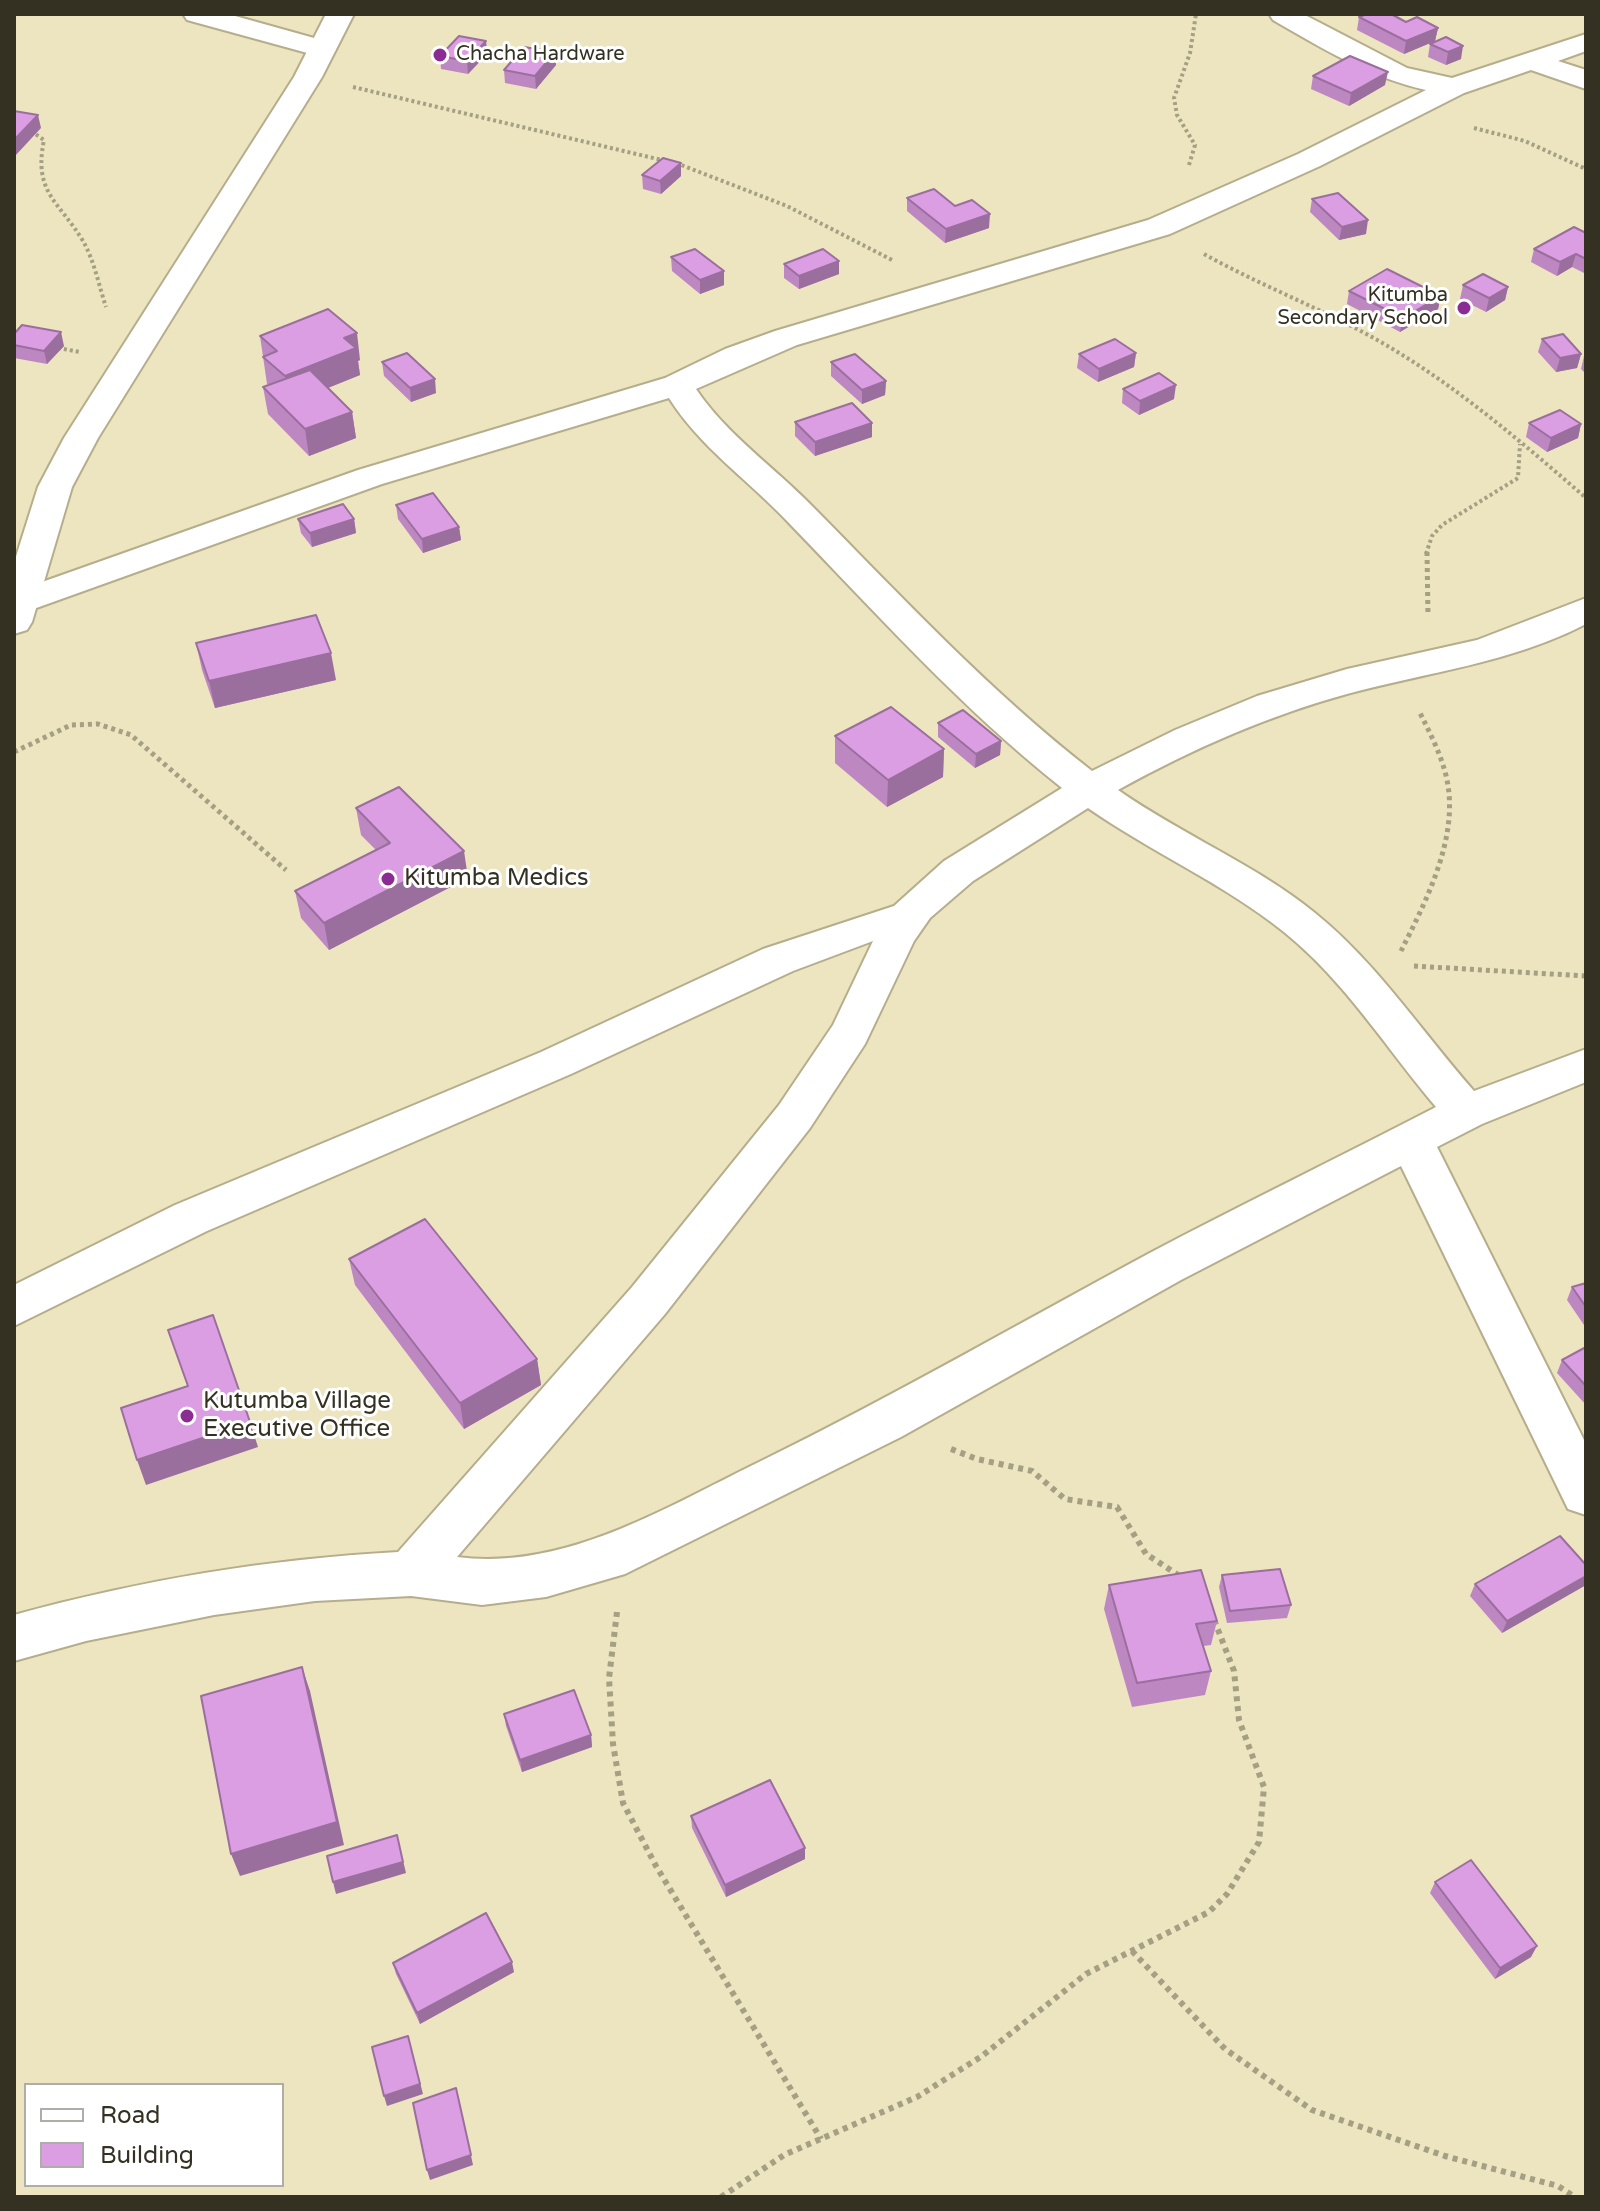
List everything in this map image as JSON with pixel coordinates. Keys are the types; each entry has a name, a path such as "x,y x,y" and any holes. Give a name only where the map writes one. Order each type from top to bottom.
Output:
{"street":[{"path":"197,14 315,63"},
{"path":"16,610 55,487 103,398 137,352 230,196 315,63 340,14"},
{"path":"1283,14 1364,60 1442,93"},
{"path":"16,610 370,477 642,397 786,338 1159,227 1309,160 1442,93 1586,42"},
{"path":"1531,61 1586,80"},
{"path":"677,385 703,424 795,509 982,702 1090,790 1157,833 1235,875 1300,922 1345,962 1425,1067 1466,1112"},
{"path":"642,397 703,424"},
{"path":"411,1574 607,1351 781,1135 826,1075 908,917 945,882 994,847 1144,760 1257,711 1315,691 1513,641 1586,609"},
{"path":"14,1307 191,1218 556,1063 778,960 851,933 908,917"},
{"path":"14,1638 86,1618 214,1592 315,1579 411,1574 482,1583 546,1575 625,1552 884,1423 1165,1267 1466,1112 1586,1065"},
{"path":"1412,1142 1586,1494"}],"path":[{"path":"1196,14 1190,50 1174,97 1178,120 1196,139 1197,149 1159,227 1250,281 1390,347 1520,443 1586,498"},
{"path":"315,63 744,185 825,222 945,291"},
{"path":"1442,93 1466,126 1525,141 1586,169"},
{"path":"26,129 44,140 38,168 58,209 84,242 107,310 137,352"},
{"path":"56,347 137,352"},
{"path":"1395,965 1423,905 1447,829 1450,792 1436,747 1416,706 1413,684 1427,637 1424,550 1432,532 1518,478 1520,443"},
{"path":"14,752 81,721 105,722 131,735 286,870"},
{"path":"1345,962 1586,976"},
{"path":"884,1423 977,1459 1032,1471 1065,1499 1107,1503 1117,1507 1146,1554 1188,1581"},
{"path":"625,1552 609,1678 613,1744 623,1803 656,1866 821,2139"},
{"path":"721,2197 784,2155 917,2097 982,2056 1086,1974 1209,1912 1227,1894 1259,1842 1264,1787 1239,1720 1234,1671 1213,1617"},
{"path":"1132,1951 1225,2049 1312,2110 1445,2156 1558,2186 1575,2197"}],"building":[{"path":"1391,14 1406,22 1417,17 1438,28 1406,41 1359,17"},
{"path":"459,36 486,41 467,61 440,56"},
{"path":"1446,37 1463,46 1448,52 1430,44"},
{"path":"524,47 555,52 535,76 504,70"},
{"path":"1350,56 1388,72 1351,93 1313,76"},
{"path":"14,111 38,115 14,140"},
{"path":"663,158 681,163 660,181 642,175"},
{"path":"934,189 955,206 972,200 990,214 946,229 907,198"},
{"path":"1338,193 1368,220 1342,227 1312,199"},
{"path":"1574,227 1586,233 1586,259 1576,254 1560,262 1534,249"},
{"path":"695,249 724,271 700,280 671,257"},
{"path":"823,249 839,261 799,276 784,264"},
{"path":"1387,269 1441,296 1403,318 1349,291"},
{"path":"1483,274 1508,287 1489,298 1463,285"},
{"path":"328,309 357,333 344,338 356,348 285,376 263,357 277,351 260,336"},
{"path":"22,325 61,332 44,351 14,345 14,334"},
{"path":"1563,334 1581,354 1560,358 1542,339"},
{"path":"1115,339 1136,353 1099,369 1079,354"},
{"path":"407,353 435,379 410,388 382,362"},
{"path":"855,354 886,381 862,390 831,362"},
{"path":"310,370 352,412 305,429 263,387"},
{"path":"1159,373 1176,385 1140,401 1123,389"},
{"path":"852,403 872,423 815,442 795,422"},
{"path":"1560,410 1581,424 1551,438 1529,423"},
{"path":"433,493 459,527 422,539 396,505"},
{"path":"343,504 354,519 310,533 298,519"},
{"path":"316,615 331,653 209,681 196,643"},
{"path":"891,707 944,749 888,780 835,736"},
{"path":"963,710 1001,741 976,754 938,723"},
{"path":"399,787 464,851 324,923 295,891 390,843 356,808"},
{"path":"425,1219 537,1359 460,1403 349,1259"},
{"path":"1586,1283 1586,1307 1572,1287"},
{"path":"213,1315 250,1422 137,1460 121,1408 188,1386 168,1330"},
{"path":"1586,1347 1586,1386 1562,1360"},
{"path":"1560,1536 1586,1565 1586,1576 1507,1621 1475,1584"},
{"path":"1280,1569 1291,1605 1230,1611 1222,1575"},
{"path":"1201,1570 1217,1621 1196,1624 1211,1671 1137,1683 1109,1585"},
{"path":"302,1667 337,1822 231,1854 201,1696"},
{"path":"574,1690 591,1735 520,1760 504,1714"},
{"path":"770,1780 805,1848 725,1885 691,1816"},
{"path":"397,1835 403,1862 333,1882 327,1856"},
{"path":"1471,1860 1537,1946 1500,1968 1435,1882"},
{"path":"486,1913 512,1962 417,2013 393,1963"},
{"path":"408,2036 420,2084 384,2096 372,2047"},
{"path":"456,2088 471,2155 427,2170 413,2103"}],"place":[{"name":"Chacha Hardware","path":"440,55"},
{"name":"Kitumba Secondary School","path":"1464,308"},
{"name":"Kitumba Medics","path":"388,879"},
{"name":"Kutumba Village Executive Office","path":"187,1416"}]}
